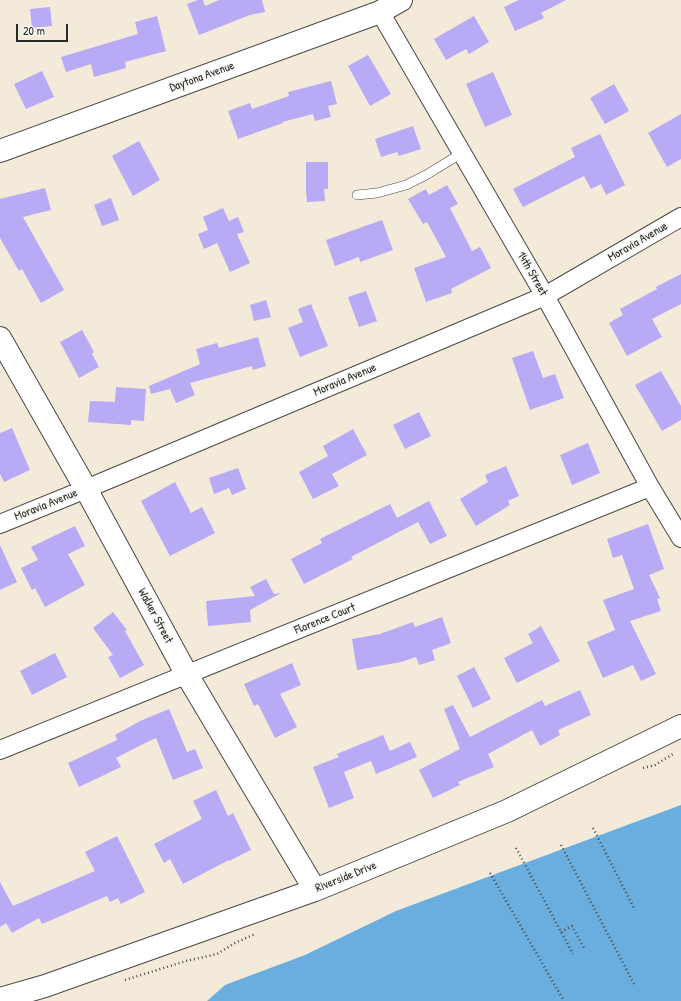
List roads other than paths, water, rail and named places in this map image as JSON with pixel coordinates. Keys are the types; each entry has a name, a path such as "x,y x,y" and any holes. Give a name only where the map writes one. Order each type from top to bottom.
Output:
{"street":[{"name":"Daytona Avenue","path":"0,151 380,12 401,0"},
{"name":"14th Street","path":"380,12 545,296 650,488 681,538"},
{"name":"Moravia Avenue","path":"0,524 545,296 681,217"},
{"name":"Walker Street","path":"0,338 86,489 187,675 315,890"},
{"name":"Florence Court","path":"0,750 650,488"},
{"name":"Riverside Drive","path":"0,999 45,986 315,890 507,811 681,726"}],"lane":[{"path":"356,195 377,194 406,185 426,175 462,153"}],"water":[{"path":"681,805 681,1001 207,1001 225,985 305,955 396,911"}]}
